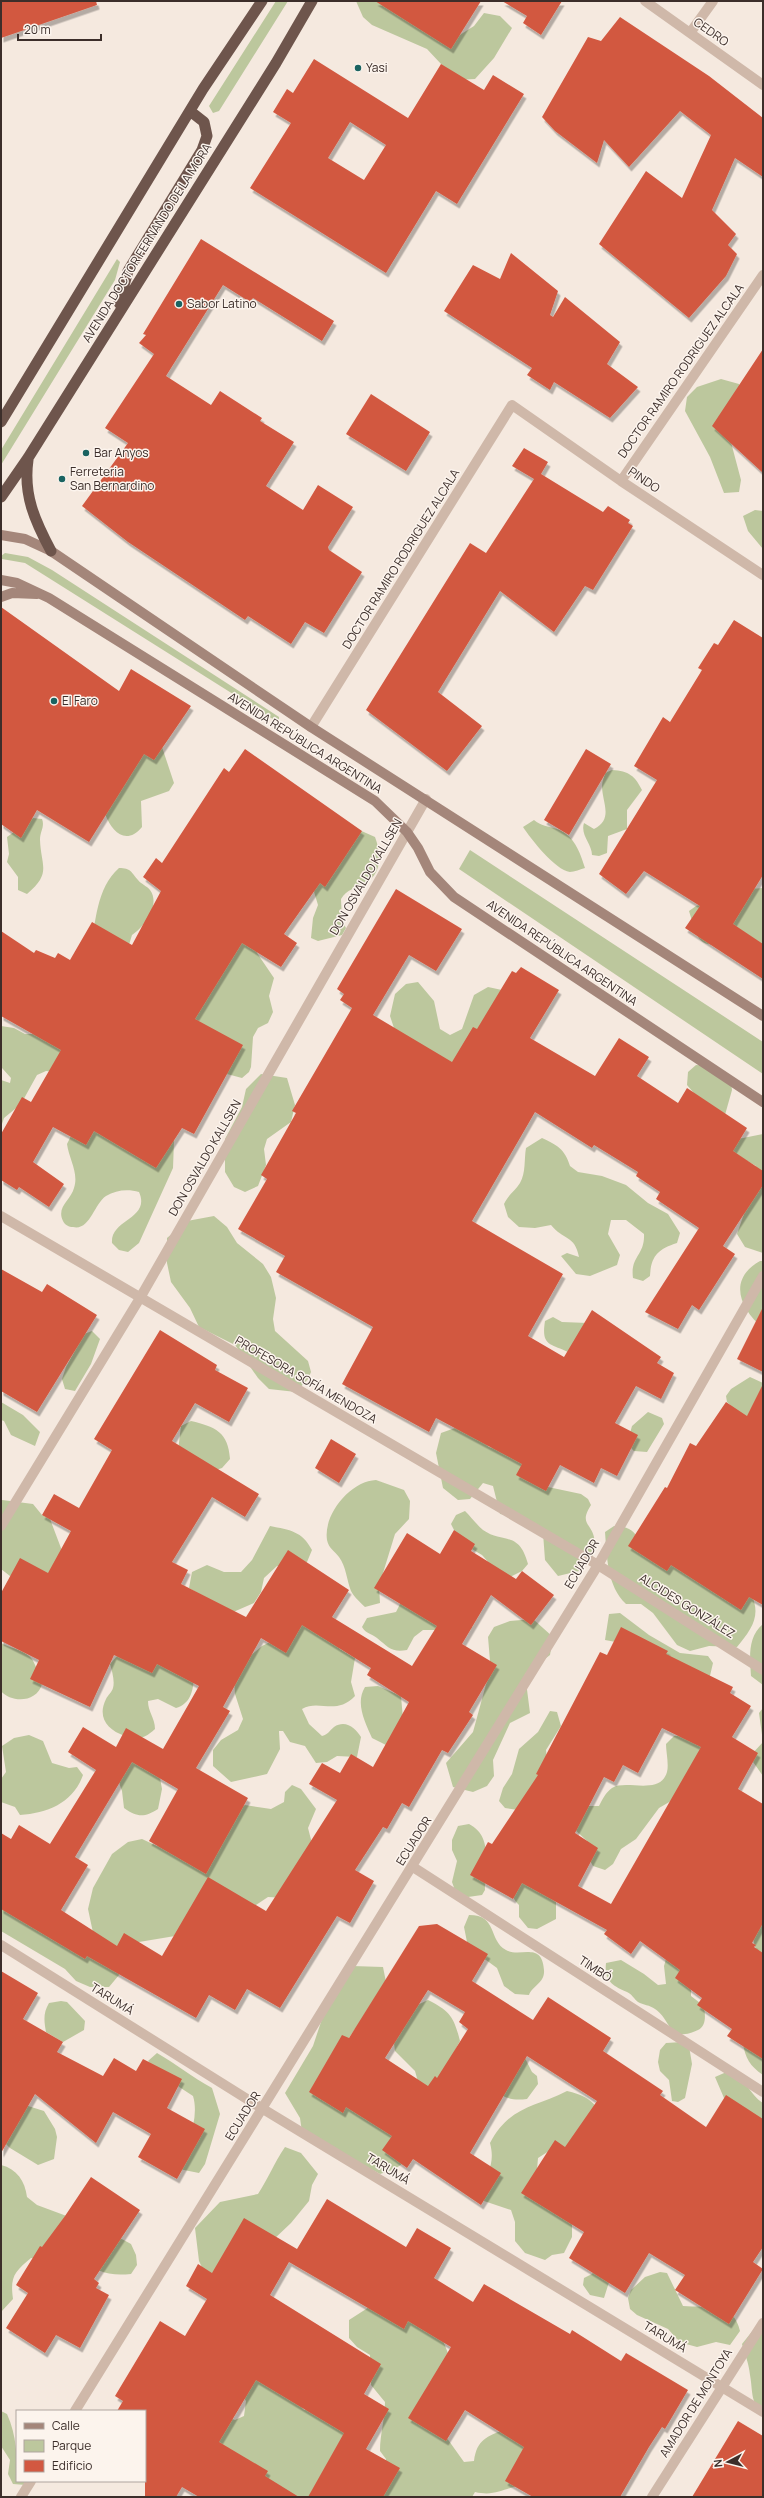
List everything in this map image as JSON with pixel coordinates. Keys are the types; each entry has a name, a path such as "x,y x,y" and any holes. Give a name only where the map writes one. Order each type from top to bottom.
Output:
{"highway":[{"path":"1,422 190,111 262,1"},
{"name":"AVENIDA DOCTOR FERNANDO DE LA MORA","path":"1,497 28,458 116,315 276,63 312,1"},
{"path":"116,315 128,271 202,150 208,136 204,122 190,111"},
{"path":"28,458 27,496 36,524 51,551"}],"main road":[{"name":"AVENIDA REPÚBLICA ARGENTINA","path":"1,535 25,538 51,551 311,727 763,1016"},
{"name":"AVENIDA REPÚBLICA ARGENTINA","path":"1,580 17,583 41,594 375,801 407,832 418,848 430,872 454,897 763,1102"},
{"path":"1,596 12,593 41,594"}],"street":[{"name":"CEDRO","path":"645,1 763,84"},
{"path":"690,33 713,1"},
{"name":"DOCTOR RAMIRO RODRIGUEZ ALCALA","path":"621,481 763,275"},
{"name":"DOCTOR RAMIRO RODRIGUEZ ALCALA","path":"311,727 512,405"},
{"name":"PINDO","path":"512,405 621,481 763,575"},
{"name":"DON OSVALDO KALLSEN","path":"1,1526 140,1298 426,800"},
{"name":"PROFESORA SOFÍA MENDOZA","path":"1,1216 598,1565"},
{"name":"ECUADOR","path":"76,2410 413,1867 598,1565 763,1276"},
{"name":"ALCIDES GONZÁLEZ","path":"598,1565 763,1670"},
{"name":"TIMBÓ","path":"413,1867 763,2092"},
{"name":"TARUMÁ","path":"1,1945 263,2109 763,2412"},
{"name":"AMADOR DE MONTOYA","path":"652,2497 721,2386 763,2323"},
{"path":"21,2497 30,2482"}],"green space":[{"path":"276,1 288,1 219,111 213,113 209,106"},
{"path":"356,1 403,1 455,38 474,26 484,13 500,16 512,28 494,58 475,79 456,80 427,49 372,25 363,17"},
{"path":"117,259 120,262 115,280 1,465 1,450"},
{"path":"721,379 739,384 744,394 728,431 741,480 739,492 724,493 710,457 685,411 687,397 697,387"},
{"path":"755,510 763,511 763,549 748,531 743,516"},
{"path":"5,553 28,557 52,570 279,717 279,721 276,721 25,563 2,559 1,556"},
{"path":"162,747 174,783 169,791 141,801 142,827 130,836 125,836 116,831 111,826 105,814 40,779"},
{"path":"612,770 631,775 637,781 642,790 627,810 627,829 608,836 607,853 599,856 592,855 583,827 584,823 594,829 604,820 606,810 602,792 602,783 605,773"},
{"path":"33,818 42,819 43,822 40,840 43,869 40,880 27,894 18,890 18,877 7,862 9,854 7,837"},
{"path":"534,820 542,825 557,829 568,835 576,845 585,868 570,872 557,866 537,846 523,827"},
{"path":"357,829 375,837 379,863 375,875 364,884 348,891 341,899 342,921 346,928 342,935 318,941 311,938 313,918 318,905 312,885"},
{"path":"470,850 763,1042 763,1074 459,869"},
{"path":"119,868 130,871 149,889 153,896 154,902 150,915 146,921 132,935 128,948 167,937 260,944 257,953 274,978 269,996 273,1012 268,1023 258,1028 253,1037 251,1067 249,1072 242,1078 227,1074 90,951 101,896 111,876"},
{"path":"763,888 763,970 733,944 713,945 706,944 702,941 698,937 689,911 696,906 751,889"},
{"path":"418,982 434,1001 440,1029 450,1035 462,1029 474,995 488,987 511,992 457,1065 438,1062 396,1034 390,1016 395,994 406,984"},
{"path":"1,1026 14,1028 25,1034 38,1034 63,1045 57,1072 46,1071 37,1075 21,1104 4,1118 1,1127 1,1080 10,1083 11,1078 2,1068"},
{"path":"696,1065 716,1066 730,1075 732,1090 723,1122 733,1140 763,1134 763,1253 745,1247 737,1234 748,1202 760,1189 756,1166 723,1147 693,1092 687,1085 688,1072"},
{"path":"261,1074 287,1078 295,1105 291,1122 267,1139 264,1149 266,1165 258,1186 245,1192 234,1187 225,1172 225,1139 242,1107 246,1089"},
{"path":"77,1124 168,1135 174,1141 173,1168 139,1243 128,1252 119,1250 112,1243 113,1235 123,1223 140,1208 141,1201 139,1192 122,1191 114,1192 106,1196 98,1205 88,1221 79,1227 72,1227 65,1224 61,1216 61,1212 74,1188 75,1171 67,1144"},
{"path":"542,1138 560,1148 566,1155 570,1166 578,1172 602,1176 626,1185 648,1203 668,1214 680,1233 677,1243 660,1251 654,1258 650,1276 643,1281 633,1278 635,1260 642,1247 644,1234 626,1220 611,1220 608,1234 620,1255 617,1265 590,1276 576,1274 561,1256 567,1253 579,1257 572,1241 555,1230 551,1225 535,1228 519,1227 508,1217 504,1204 522,1179 526,1148"},
{"path":"214,1216 227,1227 237,1243 263,1264 271,1277 276,1298 273,1319 275,1331 308,1361 311,1372 308,1379 296,1392 269,1389 258,1378 235,1345 199,1327 190,1308 171,1282 167,1263 167,1238 187,1221"},
{"path":"760,1261 763,1261 763,1328 748,1312 740,1294 744,1276 750,1268"},
{"path":"553,1317 562,1322 588,1323 568,1352 552,1345 548,1342 544,1335 545,1321"},
{"path":"92,1331 100,1339 91,1364 75,1391 65,1389 62,1379 66,1367 84,1334"},
{"path":"750,1377 763,1383 763,1398 746,1420 727,1402 726,1396 731,1389"},
{"path":"1,1402 23,1415 40,1432 35,1446 11,1435 4,1421 1,1420"},
{"path":"648,1412 662,1418 664,1424 647,1452 634,1451 627,1444 632,1426"},
{"path":"191,1421 219,1432 227,1443 230,1459 222,1468 207,1473 178,1451 181,1426"},
{"path":"455,1428 480,1437 489,1447 511,1452 548,1487 581,1494 588,1499 591,1505 586,1516 586,1520 593,1532 594,1537 593,1556 579,1571 558,1576 545,1560 543,1533 513,1516 500,1514 493,1486 483,1483 470,1499 458,1500 443,1488 436,1453 441,1433"},
{"path":"376,1480 404,1490 410,1501 409,1519 395,1534 379,1586 380,1603 365,1607 351,1591 345,1569 328,1543 327,1530 329,1520 334,1510 348,1493 357,1486"},
{"path":"2,1500 33,1504 42,1515 50,1519 64,1556 60,1577 22,1573 10,1576 1,1569"},
{"path":"465,1511 483,1530 490,1534 515,1542 520,1546 528,1564 522,1571 510,1577 499,1574 482,1555 460,1542 451,1524 456,1515"},
{"path":"270,1526 289,1530 300,1535 312,1550 307,1562 277,1566 264,1578 261,1592 254,1603 231,1613 189,1588 192,1572 207,1565 224,1572 241,1572 252,1560"},
{"path":"614,1526 623,1527 634,1532 650,1560 661,1561 751,1594 754,1602 755,1616 747,1635 737,1647 709,1646 690,1651 677,1645 653,1613 641,1604 626,1604 615,1589 609,1571 605,1532"},
{"path":"402,1600 470,1617 472,1628 449,1641 434,1630 423,1630 414,1637 407,1650 394,1650 387,1647 362,1627 367,1618 396,1612"},
{"path":"620,1613 649,1635 680,1653 708,1656 713,1663 709,1680 632,1645 605,1640 609,1614"},
{"path":"533,1619 553,1637 550,1655 525,1674 530,1713 510,1723 493,1760 494,1776 487,1786 473,1792 453,1787 446,1763 473,1732 488,1677 490,1661 488,1637 494,1627 510,1621"},
{"path":"296,1621 333,1640 340,1649 355,1658 351,1682 355,1696 348,1702 341,1705 308,1706 302,1709 309,1724 322,1736 338,1725 343,1724 353,1728 361,1737 357,1757 337,1756 327,1762 316,1763 305,1746 290,1742 283,1731 279,1731 280,1749 267,1774 231,1782 213,1766 213,1750 221,1740 238,1730 243,1719 235,1694 234,1678 250,1656 262,1646 276,1639"},
{"path":"763,1624 763,1685 751,1676 750,1656 754,1635"},
{"path":"1,1643 23,1652 32,1660 42,1680 42,1684 35,1695 29,1698 17,1699 5,1695 1,1691"},
{"path":"117,1656 149,1660 194,1678 192,1693 185,1704 181,1706 176,1708 158,1699 148,1701 155,1729 148,1735 141,1738 130,1738 113,1730 105,1722 103,1717 103,1706 114,1685 110,1664"},
{"path":"378,1686 401,1696 403,1719 386,1745 372,1738 364,1719 361,1706 362,1693 365,1687"},
{"path":"763,1708 763,1742 759,1713"},
{"path":"550,1711 557,1712 561,1726 546,1750 548,1770 518,1810 505,1808 499,1801 503,1788 512,1774 519,1749 538,1732"},
{"path":"29,1735 43,1741 52,1763 69,1768 77,1767 83,1775 79,1785 73,1793 58,1805 40,1812 20,1815 15,1807 1,1802 1,1779 6,1772 2,1746 14,1738"},
{"path":"685,1735 704,1746 683,1794 659,1808 636,1839 621,1849 613,1864 605,1870 593,1866 588,1857 587,1841 571,1826 587,1806 599,1806 606,1794 612,1788 626,1785 650,1785 663,1779 668,1769 666,1744 674,1736"},
{"path":"763,1742 763,1776 751,1759 752,1754"},
{"path":"125,1753 160,1778 162,1789 158,1809 149,1814 137,1815 124,1808 122,1791 115,1771"},
{"path":"292,1785 301,1789 316,1809 308,1828 315,1855 287,1898 268,1897 256,1905 243,1907 175,1936 133,1943 125,1948 95,1942 88,1909 93,1888 112,1854 128,1842 142,1839 157,1846 175,1847 245,1805 271,1809 284,1802 285,1792"},
{"path":"469,1824 482,1836 485,1844 486,1862 485,1890 482,1895 468,1897 456,1893 452,1882 457,1861 452,1850 452,1840 458,1826"},
{"path":"514,1873 556,1902 556,1919 537,1929 528,1928 519,1917 519,1905 512,1894"},
{"path":"1,1896 122,1966 119,1975 109,1987 90,1987 76,1981 65,1969 1,1931"},
{"path":"469,1915 478,1916 489,1923 500,1946 506,1950 512,1952 530,1952 539,1956 544,1970 543,1978 529,1995 515,1994 504,1986 497,1968 468,1947 464,1927"},
{"path":"763,1915 763,1958 758,1956 752,1936"},
{"path":"666,1959 679,1963 691,1990 691,1996 704,2006 705,2016 703,2026 688,2034 675,2032 660,2013 653,2008 638,2002 632,1995 614,1985 610,1982 606,1974 606,1963 621,1960 644,1974 658,1985 666,1984 664,1966"},
{"path":"352,1966 383,1967 387,1987 372,2016 355,2029 342,2048 388,2116 406,2161 395,2169 380,2174 302,2132 300,2118 285,2093 313,2046 332,1989"},
{"path":"428,2000 446,2011 450,2016 456,2026 460,2041 425,2107 415,2071 395,2051 393,2035 413,2007"},
{"path":"61,2001 67,2002 85,2021 84,2030 63,2042 46,2032 44,2021 49,2003"},
{"path":"763,2013 763,2075 749,2061 745,2053 743,2043"},
{"path":"682,2042 689,2046 692,2064 685,2098 678,2102 672,2101 669,2080 660,2071 658,2062 660,2050 666,2043"},
{"path":"157,2053 212,2088 220,2114 205,2164 199,2173 179,2169 191,2133 195,2114 193,2096 161,2075 148,2061"},
{"path":"525,2058 532,2072 537,2076 538,2084 527,2099 517,2100 508,2098 500,2095 492,2089"},
{"path":"731,2070 737,2074 754,2096 763,2103 763,2125 724,2098 715,2077"},
{"path":"567,2091 585,2097 591,2101 601,2112 614,2135 549,2151 538,2158 535,2193 572,2220 572,2237 564,2253 552,2255 545,2260 525,2253 515,2241 515,2222 511,2210 484,2201 479,2189 486,2178 490,2167 492,2156 490,2143 506,2122 523,2110"},
{"path":"28,2106 44,2111 55,2129 57,2137 54,2159 38,2165 10,2148 1,2139 1,2116"},
{"path":"285,2147 301,2153 318,2174 312,2185 309,2201 291,2223 215,2295 199,2261 195,2228 220,2202 258,2194"},
{"path":"1,2165 12,2169 19,2176 26,2191 27,2197 37,2205 107,2231 131,2244 136,2255 137,2265 131,2274 110,2274 98,2270 31,2258 17,2271 14,2276 12,2285 13,2299 1,2312"},
{"path":"600,2265 610,2279 604,2298 590,2295 583,2285 584,2278 592,2274"},
{"path":"660,2272 667,2273 683,2306 718,2308 732,2315 737,2322 740,2331 730,2345 716,2342 697,2347 686,2344 677,2339 668,2329 637,2315 630,2309 628,2298 631,2290 645,2277"},
{"path":"377,2302 439,2330 449,2356 439,2427 464,2462 474,2461 475,2454 480,2443 488,2437 505,2429 591,2481 623,2497 563,2497 535,2487 523,2486 491,2493 475,2492 472,2497 287,2497 231,2463 199,2408 235,2420 244,2416 246,2401 235,2384 243,2370 292,2394 304,2410 331,2401 349,2441 384,2480 386,2459 380,2451 385,2402 371,2385 370,2355 357,2347 349,2338 349,2320"},
{"path":"763,2323 763,2415 754,2401 749,2367 742,2344 758,2324"},
{"path":"1,2411 7,2414 15,2439 16,2482 27,2482 26,2485 13,2484 8,2474 10,2460 1,2446"}],"building":[{"path":"1,1 96,1 97,5 1,38"},
{"path":"375,1 481,1 451,49"},
{"path":"502,1 562,1 541,35 523,23 527,16"},
{"path":"620,17 709,76 763,118 763,177 735,158 712,210 736,234 728,245 737,254 726,276 689,318 599,244 646,171 682,198 711,135 680,111 629,167 604,140 597,163 555,131 542,117 588,37 601,41"},
{"path":"314,59 408,118 441,64 484,90 493,75 524,94 457,204 436,191 386,273 250,188 291,123 273,112 287,89 293,93","holes":["350,122 386,145 364,180 328,158"]},
{"path":"201,239 334,321 322,341 253,298 250,302 223,285 166,376 211,405 220,391 262,418 260,421 294,442 266,486 303,510 318,485 353,507 328,547 329,550 362,572 324,633 305,622 291,644 248,616 245,620 128,542 82,506 128,443 105,428 154,354 139,343 146,335 143,334"},
{"path":"511,253 558,291 550,315 553,317 565,297 620,342 607,364 638,387 610,418 554,382 550,390 527,375 532,368 444,311 473,265 500,279"},
{"path":"763,349 763,473 712,426"},
{"path":"371,394 430,432 406,471 346,434"},
{"path":"524,448 548,462 541,474 603,512 608,506 630,520 628,523 633,526 593,590 585,586 554,632 500,591 438,692 482,726 447,771 366,710 470,543 486,553 534,479 512,466"},
{"path":"1,607 119,691 131,669 191,706 154,760 144,754 89,842 37,810 21,838 1,824"},
{"path":"734,620 763,638 763,875 733,924 763,944 763,979 685,928 700,906 644,871 626,894 599,874 657,780 634,766 663,717 670,722 702,670 698,668 714,643 718,645"},
{"path":"245,749 362,831 325,887 320,883 284,934 297,943 281,967 242,943 195,1019 243,1045 194,1134 182,1128 156,1168 94,1131 86,1145 53,1127 33,1162 64,1184 49,1207 19,1187 17,1190 1,1180 1,1134 22,1097 31,1102 61,1050 1,1016 1,931 34,953 36,950 55,958 58,953 70,960 92,922 132,945 161,891 143,877 156,858 162,863 224,768 229,772"},
{"path":"586,749 611,764 569,835 544,820"},
{"path":"396,889 462,929 436,971 409,955 373,1015 452,1062 473,1027 477,1029 512,971 516,973 521,967 559,990 530,1038 595,1076 619,1038 649,1057 637,1076 678,1103 687,1088 747,1128 733,1151 763,1171 763,1185 723,1246 735,1254 699,1310 692,1305 678,1329 645,1312 699,1228 656,1199 660,1192 636,1176 638,1172 594,1145 592,1148 535,1112 472,1221 563,1274 528,1336 564,1357 592,1310 661,1357 657,1363 674,1373 661,1399 636,1386 615,1423 638,1435 617,1476 601,1468 594,1483 560,1465 546,1491 516,1475 522,1464 436,1418 429,1432 342,1384 373,1327 276,1272 285,1256 238,1229 267,1179 261,1175 296,1113 292,1111 352,1008 340,1000 344,994 337,989"},
{"path":"1,1269 42,1292 47,1284 97,1315 37,1412 1,1391"},
{"path":"763,1307 763,1372 737,1359"},
{"path":"160,1330 217,1365 215,1370 248,1388 229,1422 195,1403 172,1441 259,1494 245,1517 212,1497 172,1562 188,1570 181,1584 246,1617 288,1550 349,1590 332,1617 412,1666 437,1626 374,1588 407,1533 440,1554 454,1530 475,1544 471,1551 516,1579 522,1571 554,1595 531,1625 491,1595 462,1644 497,1665 469,1712 473,1715 448,1753 442,1750 409,1807 402,1803 387,1829 383,1827 355,1870 374,1881 350,1923 337,1916 280,2008 247,1989 235,2010 209,1995 196,2018 87,1956 85,1959 1,1909 1,1833 11,1839 19,1825 50,1844 96,1770 68,1752 83,1727 116,1747 126,1728 163,1749 199,1686 157,1664 152,1673 114,1655 90,1707 30,1679 39,1660 1,1641 1,1593 20,1558 48,1573 71,1531 42,1515 54,1494 79,1508 112,1450 94,1439","holes":["302,1625 371,1668 367,1675 409,1702 373,1767 351,1754 340,1773 322,1763 309,1784 337,1800 266,1911 208,1877 162,1956 124,1933 117,1946 61,1910 88,1865 75,1857 132,1762 178,1789 149,1841 206,1874 248,1798 196,1768 230,1711 223,1707 261,1638 286,1653"]},
{"path":"763,1384 763,1605 749,1597 741,1610 671,1565 667,1571 628,1546 665,1487 667,1488 690,1443 696,1446 726,1402 747,1416"},
{"path":"331,1439 356,1454 339,1483 315,1468"},
{"path":"621,1627 668,1651 666,1654 733,1687 730,1693 751,1706 732,1737 758,1753 738,1789 763,1804 763,1923 752,1943 756,1945 754,1947 763,1953 763,2059 727,2036 732,2029 697,2005 702,1998 675,1978 680,1970 640,1941 631,1954 604,1934 607,1930 522,1883 513,1899 470,1875 488,1842 492,1844 538,1775 536,1774 600,1652 607,1655","holes":["662,1728 701,1747 611,1904 578,1886 598,1848 575,1833 604,1777 614,1782 623,1765 638,1773"]},
{"path":"437,1924 488,1954 472,1981 533,2020 548,1997 611,2038 603,2051 663,2091 660,2095 706,2127 726,2095 763,2119 763,2247 753,2262 763,2269 729,2324 675,2290 685,2275 649,2253 625,2293 569,2258 584,2232 521,2193 555,2140 565,2147 597,2101 527,2056 470,2153 501,2173 481,2205 413,2159 407,2168 382,2150 392,2136 346,2107 343,2113 309,2092 342,2035 349,2038 419,1926","holes":["428,1990 465,2012 459,2022 468,2029 437,2078 435,2076 428,2086 385,2058"]},
{"path":"1,1971 38,1993 23,2019 63,2042 57,2052 103,2076 114,2058 136,2071 143,2059 182,2079 167,2108 205,2129 177,2179 138,2157 151,2134 113,2112 96,2143 35,2094 1,2153"},
{"path":"91,2177 140,2210 94,2279 99,2283 96,2288 109,2295 80,2348 56,2335 45,2353 6,2328 28,2293 16,2285 40,2246 42,2247 65,2216"},
{"path":"327,2199 406,2247 417,2228 451,2248 434,2278 473,2302 484,2284 570,2334 572,2330 621,2361 626,2353 688,2390 665,2429 662,2427 649,2447 620,2497 533,2497 505,2481 524,2447 465,2410 446,2441 408,2418 451,2347 408,2321 404,2329 289,2262 270,2295 381,2364 364,2394 389,2409 366,2449 400,2468 383,2497 308,2497 344,2433 256,2380 219,2442 268,2471 265,2476 299,2497 199,2497 182,2487 176,2497 145,2497 146,2410 118,2410 123,2401 115,2396 160,2321 185,2336 207,2299 186,2286 198,2264 212,2273 244,2218 297,2249"},
{"path":"738,2421 763,2436 763,2497 692,2497"}],"place":[{"name":"Yasi","path":"358,68"},
{"name":"Sabor Latino","path":"179,304"},
{"name":"Bar Anyos","path":"86,453"},
{"name":"Ferreteria San Bernardino","path":"62,479"},
{"name":"El Faro","path":"54,701"}]}
